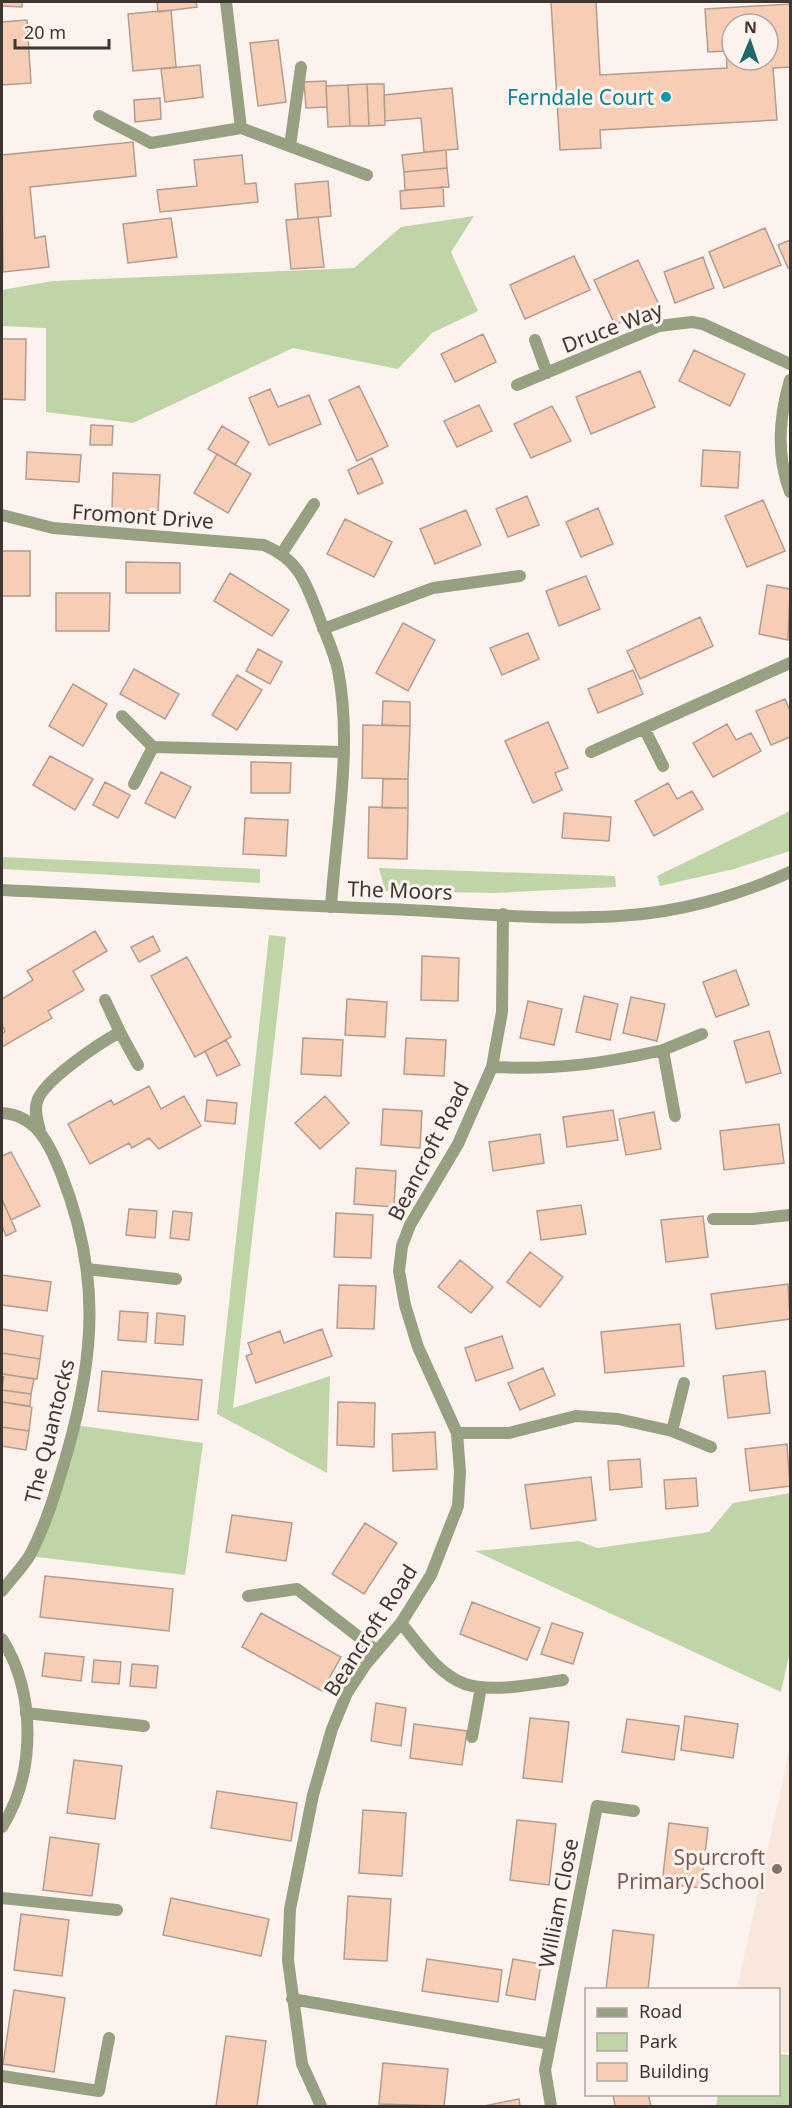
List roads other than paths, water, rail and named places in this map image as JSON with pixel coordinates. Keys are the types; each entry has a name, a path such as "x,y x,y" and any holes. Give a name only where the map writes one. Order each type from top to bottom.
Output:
{"street":[{"path":"226,2 241,128"},
{"path":"290,146 301,67"},
{"path":"99,116 151,143 241,128 366,175"},
{"name":"Druce Way","path":"517,385 659,326 692,322 703,324 790,364"},
{"name":"Druce Way","path":"535,340 547,373"},
{"path":"790,380 783,404 779,443 790,492"},
{"path":"314,504 282,553 297,567 323,628 337,668 344,710 344,752 331,907"},
{"name":"Fromont Drive","path":"2,515 53,528 246,543 264,545 282,553"},
{"path":"323,628 433,588 520,576"},
{"path":"591,752 790,663"},
{"path":"122,716 153,747 344,752"},
{"path":"645,728 663,766"},
{"path":"134,784 153,747"},
{"name":"The Moors","path":"2,890 331,907 620,916 670,909 768,882 790,872"},
{"name":"Beancroft Road","path":"321,2106 302,2064 288,1960 290,1909 313,1795 332,1729 347,1693 377,1651 401,1623 431,1575 458,1506 460,1472 457,1433 418,1347 405,1305 399,1271 402,1246 410,1225 458,1144 492,1067 502,1012 503,914"},
{"path":"105,1000 138,1065"},
{"name":"The Quantocks","path":"40,1132 36,1112 40,1095 92,1048 120,1032"},
{"path":"492,1067 544,1069 599,1064 663,1050 702,1034"},
{"path":"663,1050 675,1116"},
{"name":"The Quantocks","path":"2,1113 20,1115 40,1132 53,1153 69,1194 81,1232 87,1269 90,1346 75,1425 45,1521 29,1556 2,1591"},
{"path":"713,1219 753,1220 790,1215"},
{"path":"87,1269 176,1279"},
{"path":"672,1431 684,1383"},
{"path":"457,1433 509,1432 576,1416 618,1419 672,1431 711,1447"},
{"path":"248,1596 297,1589 377,1651"},
{"path":"401,1623 444,1672 465,1685 481,1687 563,1680"},
{"path":"2,1639 21,1676 26,1713 19,1793 15,1806 2,1827"},
{"path":"472,1737 481,1687"},
{"path":"26,1713 144,1726"},
{"name":"William Close","path":"551,2106 545,2070 597,1806 634,1811"},
{"path":"2,1898 117,1910"},
{"path":"292,1999 550,2044"},
{"path":"2,2076 99,2091 109,2038"}],"place":[{"name":"Ferndale Court","path":"666,97"},
{"name":"Spurcroft Primary School","path":"777,1869"}]}
